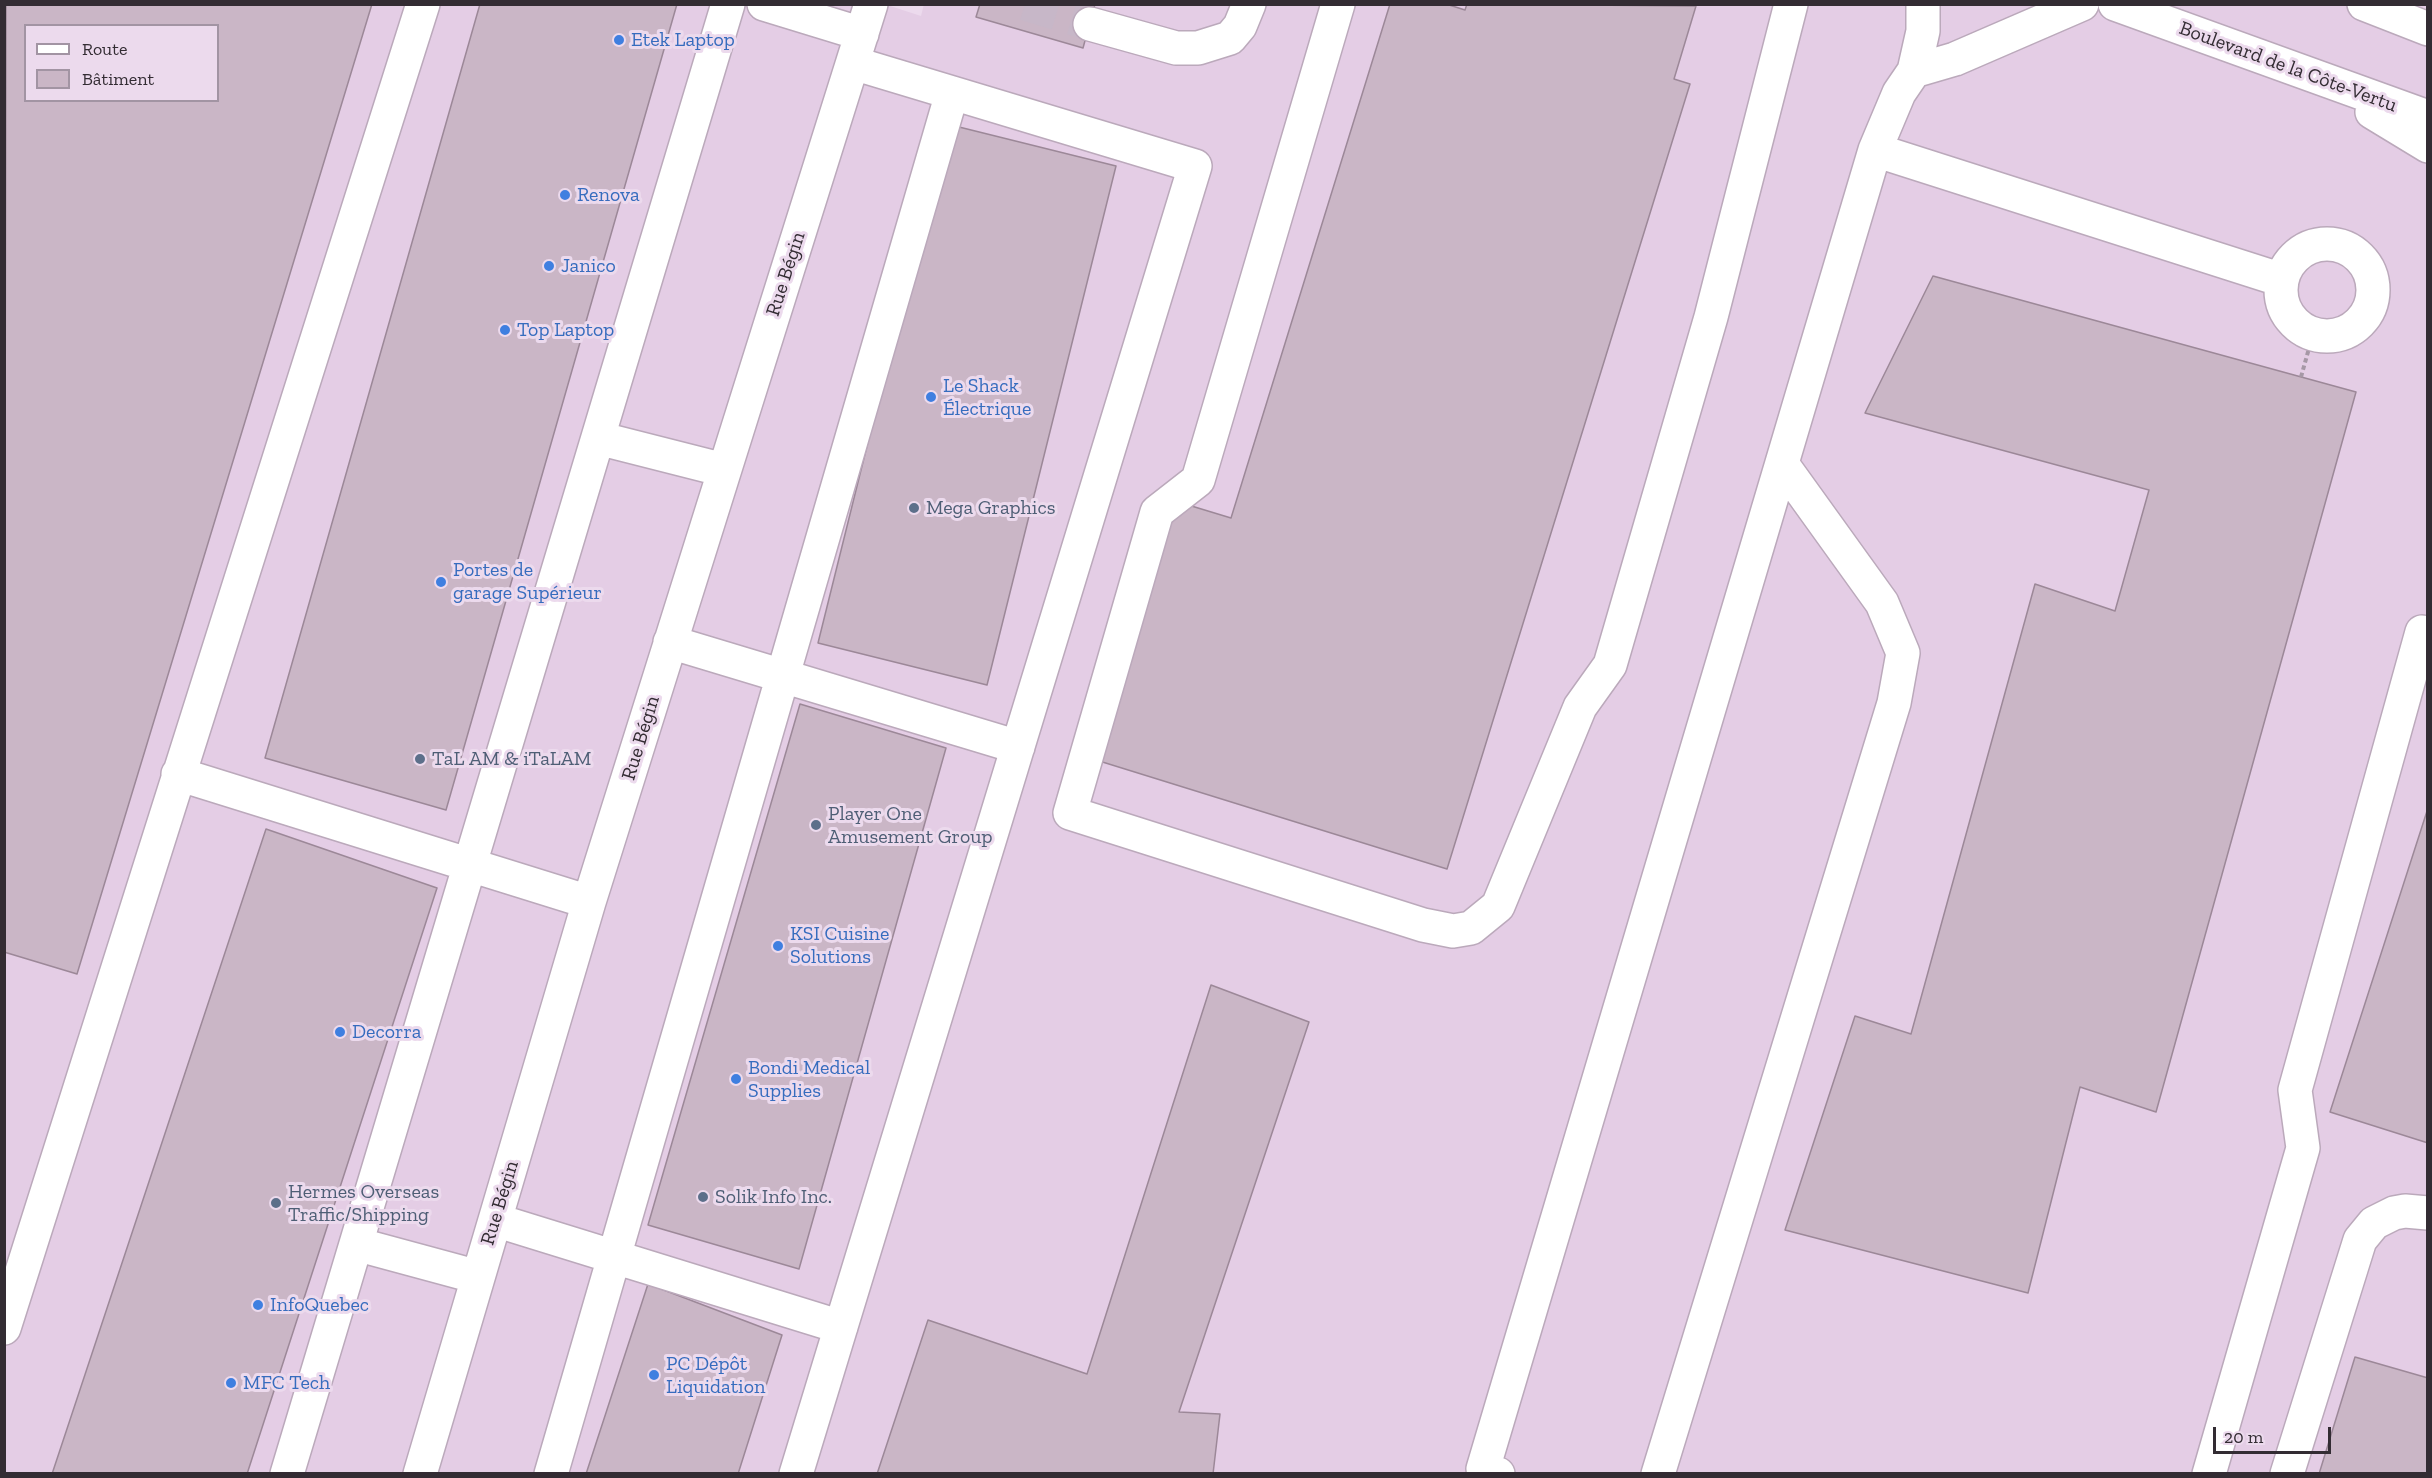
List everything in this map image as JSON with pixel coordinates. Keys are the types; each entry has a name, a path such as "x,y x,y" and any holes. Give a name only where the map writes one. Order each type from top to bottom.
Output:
{"street":[{"path":"4,1328 423,4"},
{"path":"287,1473 728,4"},
{"path":"764,4 862,34 952,93 1195,166 796,1473"},
{"path":"1090,24 1165,45 1198,48 1230,38 1240,26 1249,4"},
{"path":"1338,4 1198,480 1157,512 1070,813 1423,925 1453,931 1471,928 1498,906 1580,707 1610,665 1711,317 1791,4"},
{"path":"1498,1473 1484,1469 1875,150 1899,93 1914,71 1923,31 1923,4"},
{"path":"1914,71 1955,59 2082,4"},
{"name":"Boulevard de la Côte-Vertu","path":"2115,4 2427,117"},
{"path":"2364,4 2427,29"},
{"name":"Rue Bégin","path":"420,1473 589,902 862,34"},
{"path":"2317,78 2427,146"},
{"path":"551,1473 952,93"},
{"path":"1875,150 2282,280"},
{"path":"2320,245 2335,246 2350,251 2366,268 2372,290 2370,306 2362,319 2343,333 2329,336 2313,334 2300,327 2289,316 2283,303 2282,280 2293,260 2305,250 2320,245"},
{"path":"598,438 724,470"},
{"path":"1658,1473 1894,703 1903,653 1882,603 1782,464"},
{"path":"2209,1473 2303,1148 2295,1090 2422,632"},
{"path":"670,642 1018,747"},
{"path":"178,774 589,902"},
{"path":"2287,1473 2360,1240 2374,1224 2394,1213 2405,1210 2427,1213"},
{"path":"495,1220 614,1255 840,1328"},
{"path":"356,1244 478,1277"}],"path":[{"path":"2301,377 2313,334"}],"shaded area":[{"path":"884,4 921,16 924,4 2427,5 2427,1473 5,1474 5,5"}],"building":[{"path":"6,4 372,4 77,974 4,952"},
{"path":"480,4 677,4 446,810 265,758"},
{"path":"980,4 1095,4 1083,48 976,17"},
{"path":"1390,4 1446,4 1465,10 1467,4 1696,6 1674,79 1690,84 1447,869 1096,760 1175,501 1231,518"},
{"path":"947,124 1116,166 987,685 818,643"},
{"path":"1933,276 2356,392 2156,1112 2080,1087 2028,1293 1785,1230 1855,1016 1911,1034 2035,584 2115,611 2149,490 1865,413"},
{"path":"800,704 946,748 799,1269 648,1225"},
{"path":"2428,808 2428,1143 2330,1112"},
{"path":"266,829 437,888 247,1474 52,1474"},
{"path":"1211,985 1309,1022 1179,1412 1220,1414 1213,1474 877,1474 928,1320 1087,1374"},
{"path":"648,1284 782,1335 738,1474 586,1474"},
{"path":"2355,1357 2428,1378 2428,1474 2319,1474"}],"tunnel":[{"path":"1025,4 1090,24"}],"place":[{"name":"Etek Laptop","path":"619,40"},
{"name":"Renova","path":"565,195"},
{"name":"Janico","path":"549,266"},
{"name":"Top Laptop","path":"505,330"},
{"name":"Le Shack Électrique","path":"931,397"},
{"name":"Mega Graphics","path":"914,508"},
{"name":"Portes de garage Supérieur","path":"441,582"},
{"name":"TaL AM & iTaLAM","path":"420,759"},
{"name":"Player One Amusement Group","path":"816,825"},
{"name":"KSI Cuisine Solutions","path":"778,946"},
{"name":"Decorra","path":"340,1032"},
{"name":"Bondi Medical Supplies","path":"736,1079"},
{"name":"Solik Info Inc.","path":"703,1197"},
{"name":"Hermes Overseas Traffic/Shipping","path":"276,1203"},
{"name":"InfoQuebec","path":"258,1305"},
{"name":"PC Dépôt Liquidation","path":"654,1375"},
{"name":"MFC Tech","path":"231,1383"}]}
